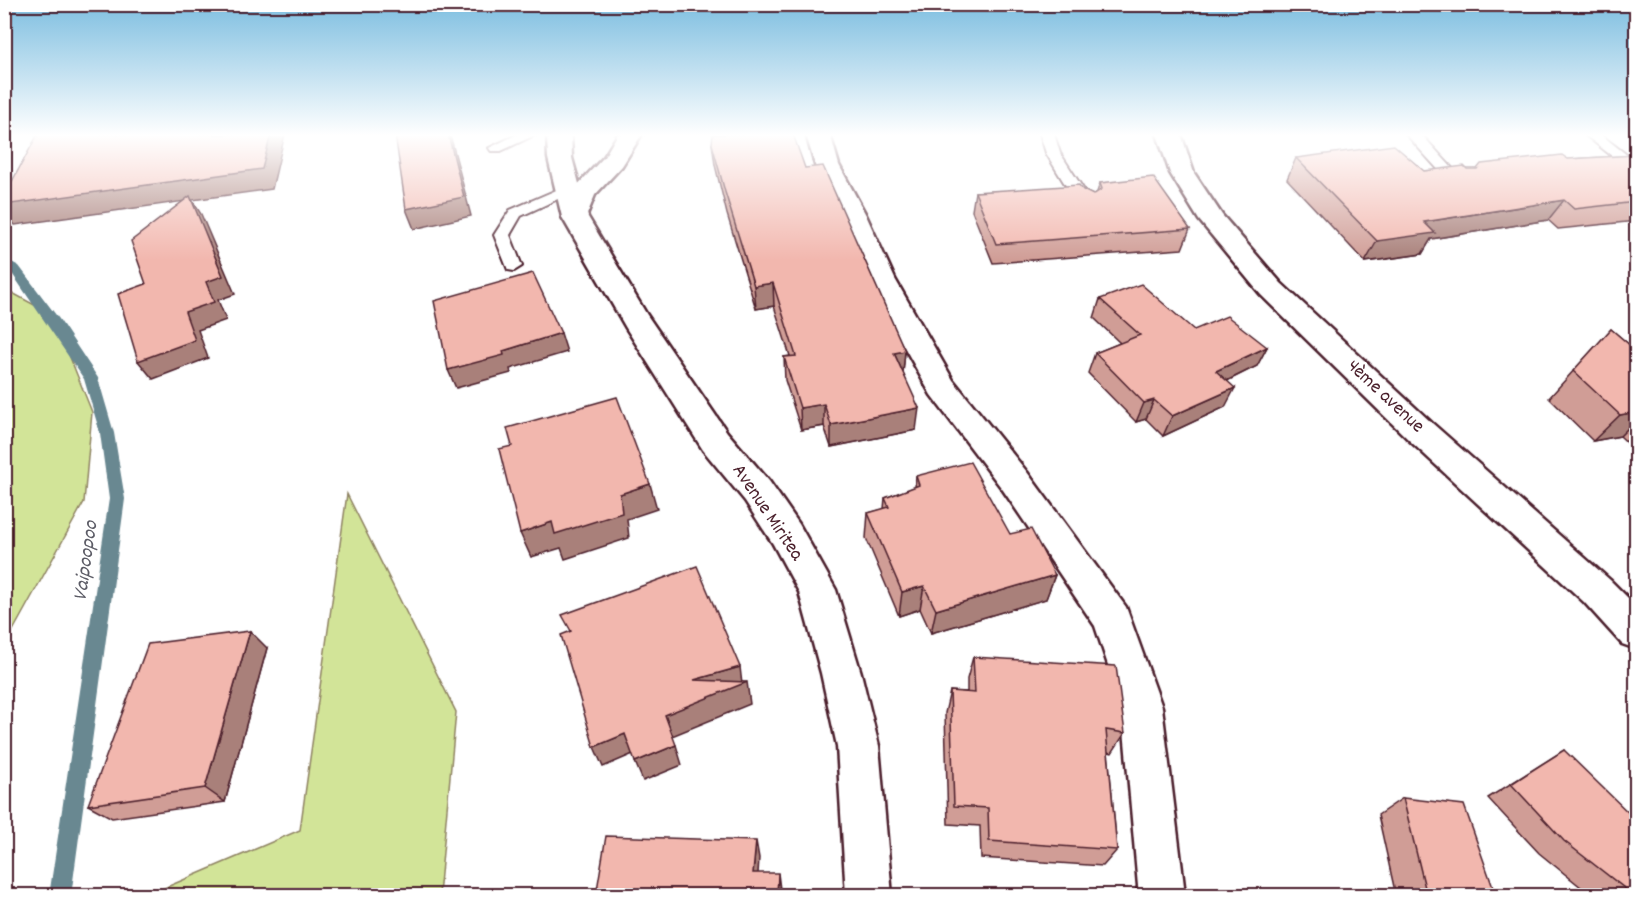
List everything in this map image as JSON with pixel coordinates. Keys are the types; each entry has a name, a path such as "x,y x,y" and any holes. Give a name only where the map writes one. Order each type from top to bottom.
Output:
{"street":[{"name":"Avenue Miritea","path":"564,176 571,203 636,321 715,441 757,491 786,534 817,590 841,673 858,747 869,896"},
{"path":"571,203 600,176"},
{"path":"833,176 853,215 881,280 905,318 942,387 1015,481 1112,619 1142,707 1161,886 1159,896"},
{"name":"4ème avenue","path":"1184,176 1212,220 1271,289 1421,432 1589,584 1636,632"}],"lane":[{"path":"1067,176 1087,207"},
{"path":"1452,176 1459,184"},
{"path":"514,266 502,236 515,213 571,203"}],"green space":[{"path":"5,289 53,315 92,412 84,502 5,645"},
{"path":"347,494 456,712 439,895 148,895 300,830"}],"building":[{"path":"15,176 212,176 4,205 4,196"},
{"path":"401,176 459,176 464,197 406,209"},
{"path":"721,176 827,176 905,351 894,353 919,408 831,425 824,404 800,408 784,357 796,356 773,283 754,286"},
{"path":"1314,176 1636,176 1636,202 1574,209 1564,200 1424,222 1435,233 1377,241"},
{"path":"1153,177 1190,229 996,244 975,192 1079,185 1093,195 1102,189 1100,183"},
{"path":"190,196 223,276 206,282 214,302 185,312 195,340 138,361 118,294 146,284 131,241"},
{"path":"533,273 561,333 503,351 504,355 448,370 434,301"},
{"path":"1141,284 1194,330 1227,316 1267,347 1216,371 1235,388 1172,416 1154,400 1144,403 1095,353 1140,335 1100,299"},
{"path":"1611,329 1632,347 1636,346 1636,412 1620,415 1573,371"},
{"path":"617,397 650,484 620,494 622,513 555,534 552,522 520,533 499,449 512,446 507,428"},
{"path":"970,462 1010,534 1031,529 1055,575 936,610 924,586 902,592 868,513 889,507 885,498 919,485 916,476"},
{"path":"697,566 740,667 694,680 747,682 665,715 676,745 635,762 625,734 594,747 561,635 571,631 562,615"},
{"path":"250,631 205,788 88,805 148,644"},
{"path":"973,657 1116,666 1125,733 1106,730 1117,850 989,841 988,808 954,806 950,691 975,693"},
{"path":"1564,750 1636,820 1636,896 1564,841 1511,784"},
{"path":"1403,798 1464,805 1496,896 1427,896"},
{"path":"606,836 756,841 753,873 778,873 777,896 596,896"}],"waterway":[{"name":"Vaipoopoo","path":"4,262 15,269 91,378 107,433 117,499 60,896"}]}
